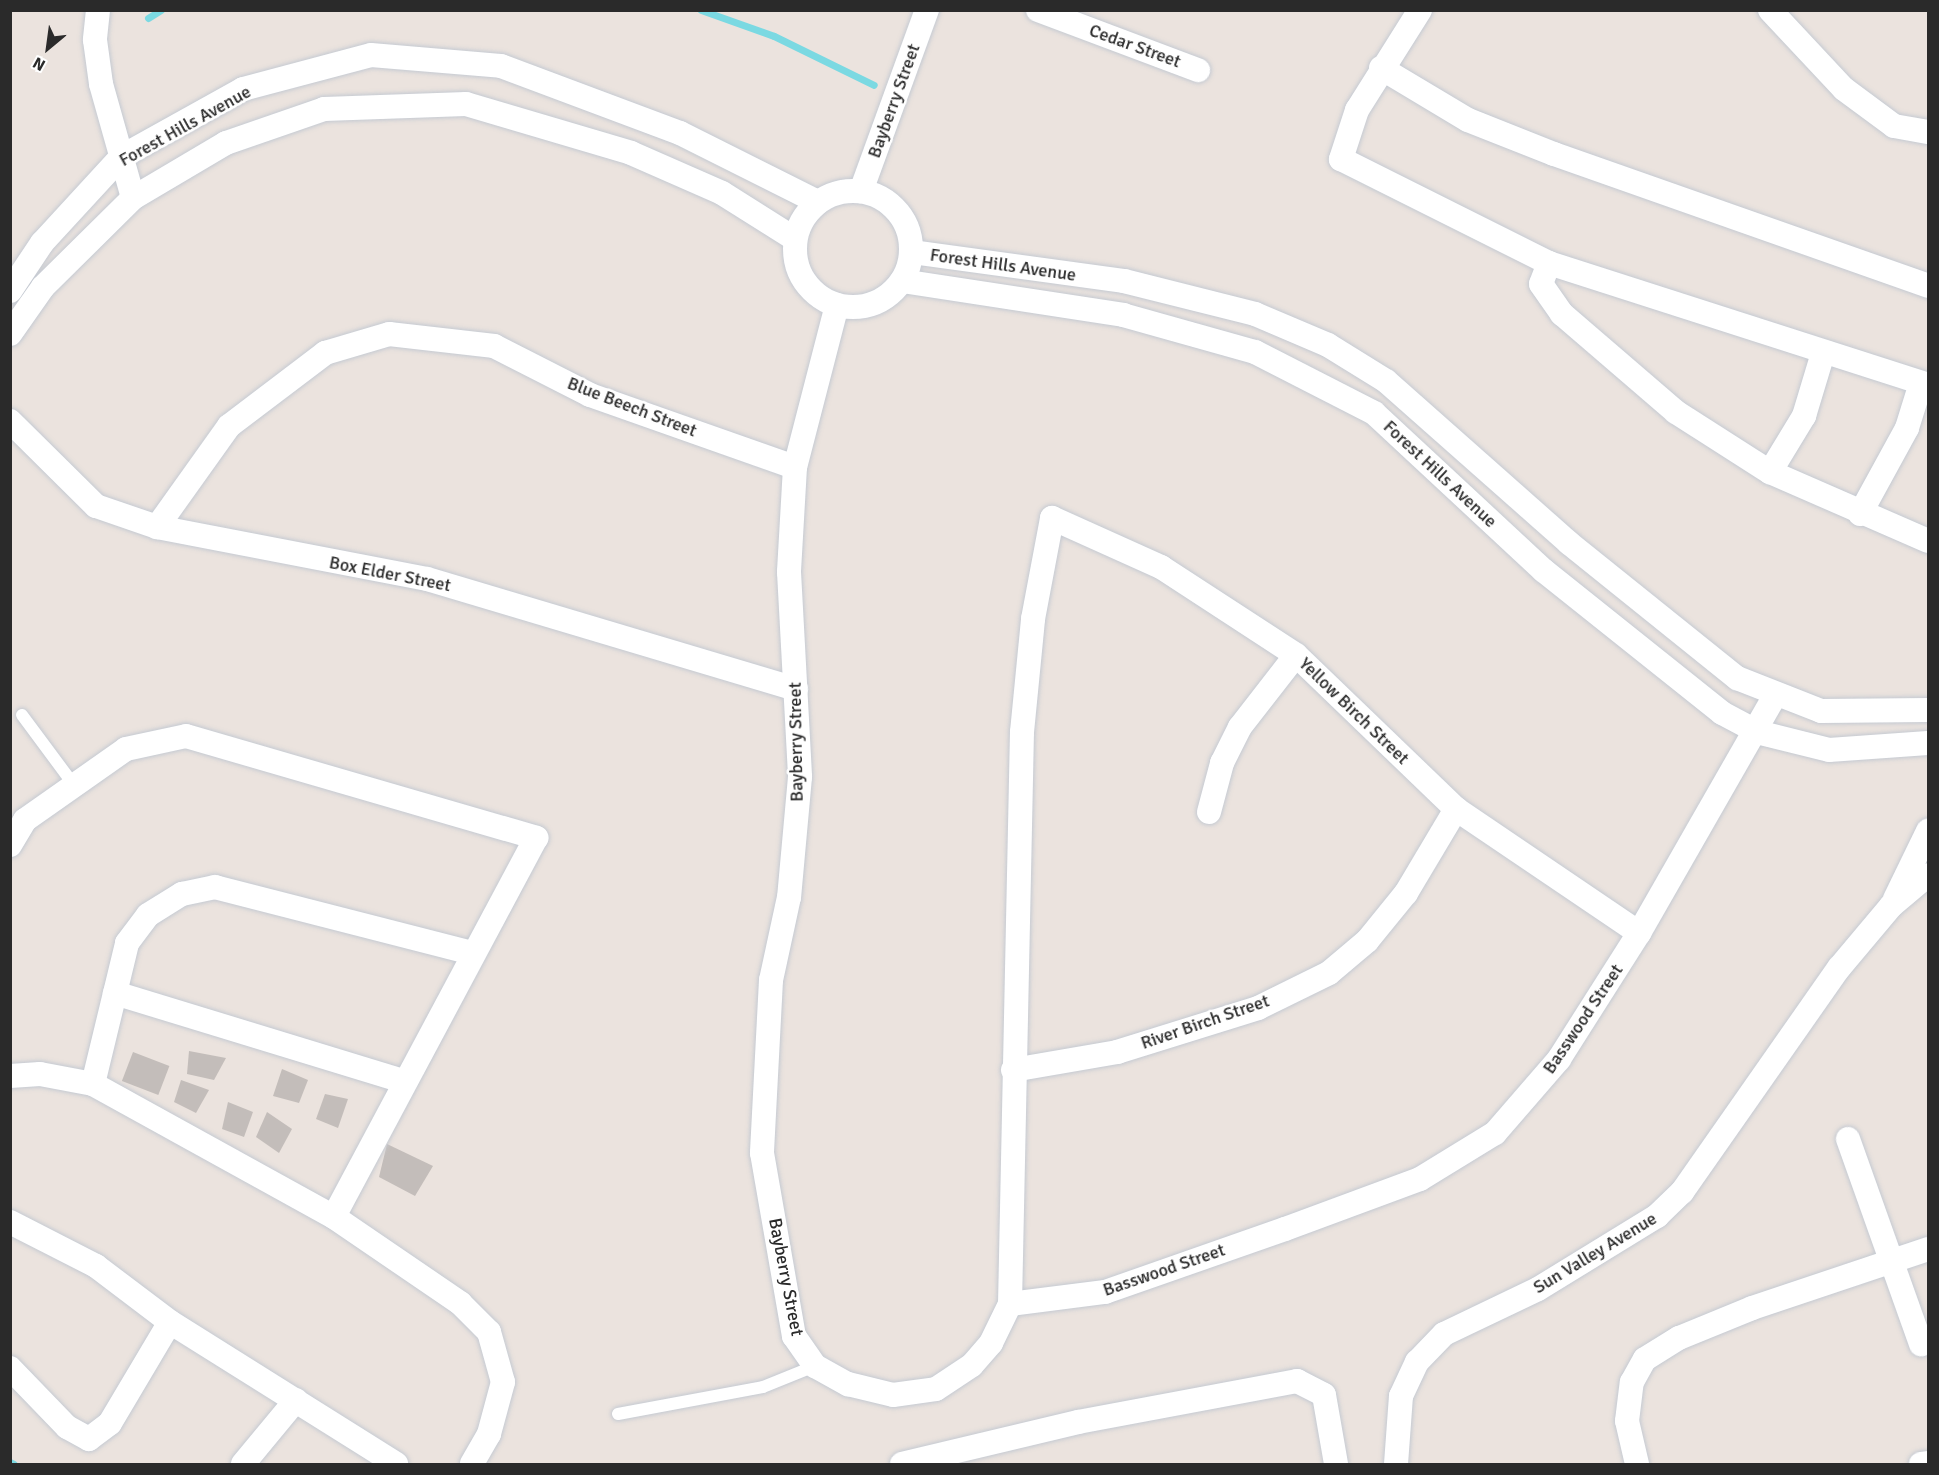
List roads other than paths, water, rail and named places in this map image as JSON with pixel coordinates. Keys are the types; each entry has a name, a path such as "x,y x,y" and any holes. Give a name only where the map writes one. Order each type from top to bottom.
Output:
{"street":[{"path":"98,10 95,40 101,84 133,198"},
{"name":"Bayberry Street","path":"861,191 927,10"},
{"name":"Cedar Street","path":"1038,10 1198,70"},
{"path":"1420,10 1381,68 1357,110 1341,159 1549,263 1925,384 1907,428 1860,514"},
{"path":"1770,10 1844,89 1893,126 1929,132"},
{"name":"Forest Hills Avenue","path":"10,291 42,243 121,157 243,89 371,55 501,66 680,133 818,202"},
{"path":"1381,68 1468,120 1544,150 1929,286"},
{"name":"Forest Hills Avenue","path":"10,334 43,287 133,198 226,143 324,109 466,104 631,153 722,193 795,240"},
{"path":"861,191 878,196 903,219 912,252 902,281 874,304 837,305 809,287 795,256 795,240 818,202 838,192 861,191"},
{"name":"Forest Hills Avenue","path":"912,252 1124,281 1255,314 1328,345 1386,381 1706,657 1774,697 1852,715 1929,710"},
{"path":"1549,263 1541,284 1562,314 1676,412 1770,472 1860,514 1929,541"},
{"name":"Forest Hills Avenue","path":"902,281 1123,315 1255,352 1317,380 1374,413 1543,570 1683,688 1757,732 1829,750 1929,743"},
{"name":"Bayberry Street","path":"837,305 795,467 789,572 800,777 789,897 771,980 762,1153 794,1336 815,1366 848,1384 893,1395 936,1389 972,1365 991,1343 1010,1304 1013,1070 1022,732 1033,619 1052,518"},
{"name":"Blue Beech Street","path":"156,527 229,426 325,353 389,334 494,346 590,395 795,467"},
{"path":"1770,472 1804,416 1823,353"},
{"name":"Box Elder Street","path":"10,421 96,506 156,527 427,579 796,689"},
{"name":"Yellow Birch Street","path":"1052,518 1161,567 1296,655 1456,809 1639,933"},
{"path":"1209,812 1222,763 1240,727 1296,655"},
{"name":"Basswood Street","path":"1010,1304 1105,1292 1420,1179 1495,1133 1559,1059 1639,933 1757,732 1774,697"},
{"path":"10,845 25,820 126,749 186,736 536,838 403,1081 334,1217"},
{"name":"River Birch Street","path":"1013,1070 1117,1052 1258,1008 1329,973 1367,941 1406,893 1456,809"},
{"name":"Sun Valley Avenue","path":"1891,906 1929,831"},
{"name":"Sun Valley Avenue","path":"1396,1464 1401,1396 1417,1362 1444,1334 1538,1289 1657,1216 1682,1192 1798,1021 1891,906 1929,875"},
{"path":"93,1084 127,944 148,915 182,894 215,887 472,953"},
{"path":"115,993 403,1081"},
{"path":"10,1076 40,1074 93,1084 334,1217 460,1303 489,1332 503,1382 489,1434 472,1464"},
{"path":"1848,1139 1921,1344"},
{"path":"10,1222 96,1266 170,1322 396,1464"},
{"path":"1637,1464 1627,1421 1632,1382 1645,1359 1679,1338 1752,1308 1929,1249"},
{"path":"10,1368 67,1427 89,1439 110,1423 170,1322"},
{"path":"902,1464 1078,1422 1297,1381 1324,1395 1336,1464"},
{"path":"243,1464 296,1400"},
{"path":"1921,1464 1929,1463"}],"lane":[{"path":"22,715 74,785"},
{"path":"618,1414 763,1387 815,1366"}],"waterway":[{"path":"148,18 161,10"},
{"path":"701,10 774,36 874,85"},
{"path":"10,1462 14,1464"}]}
